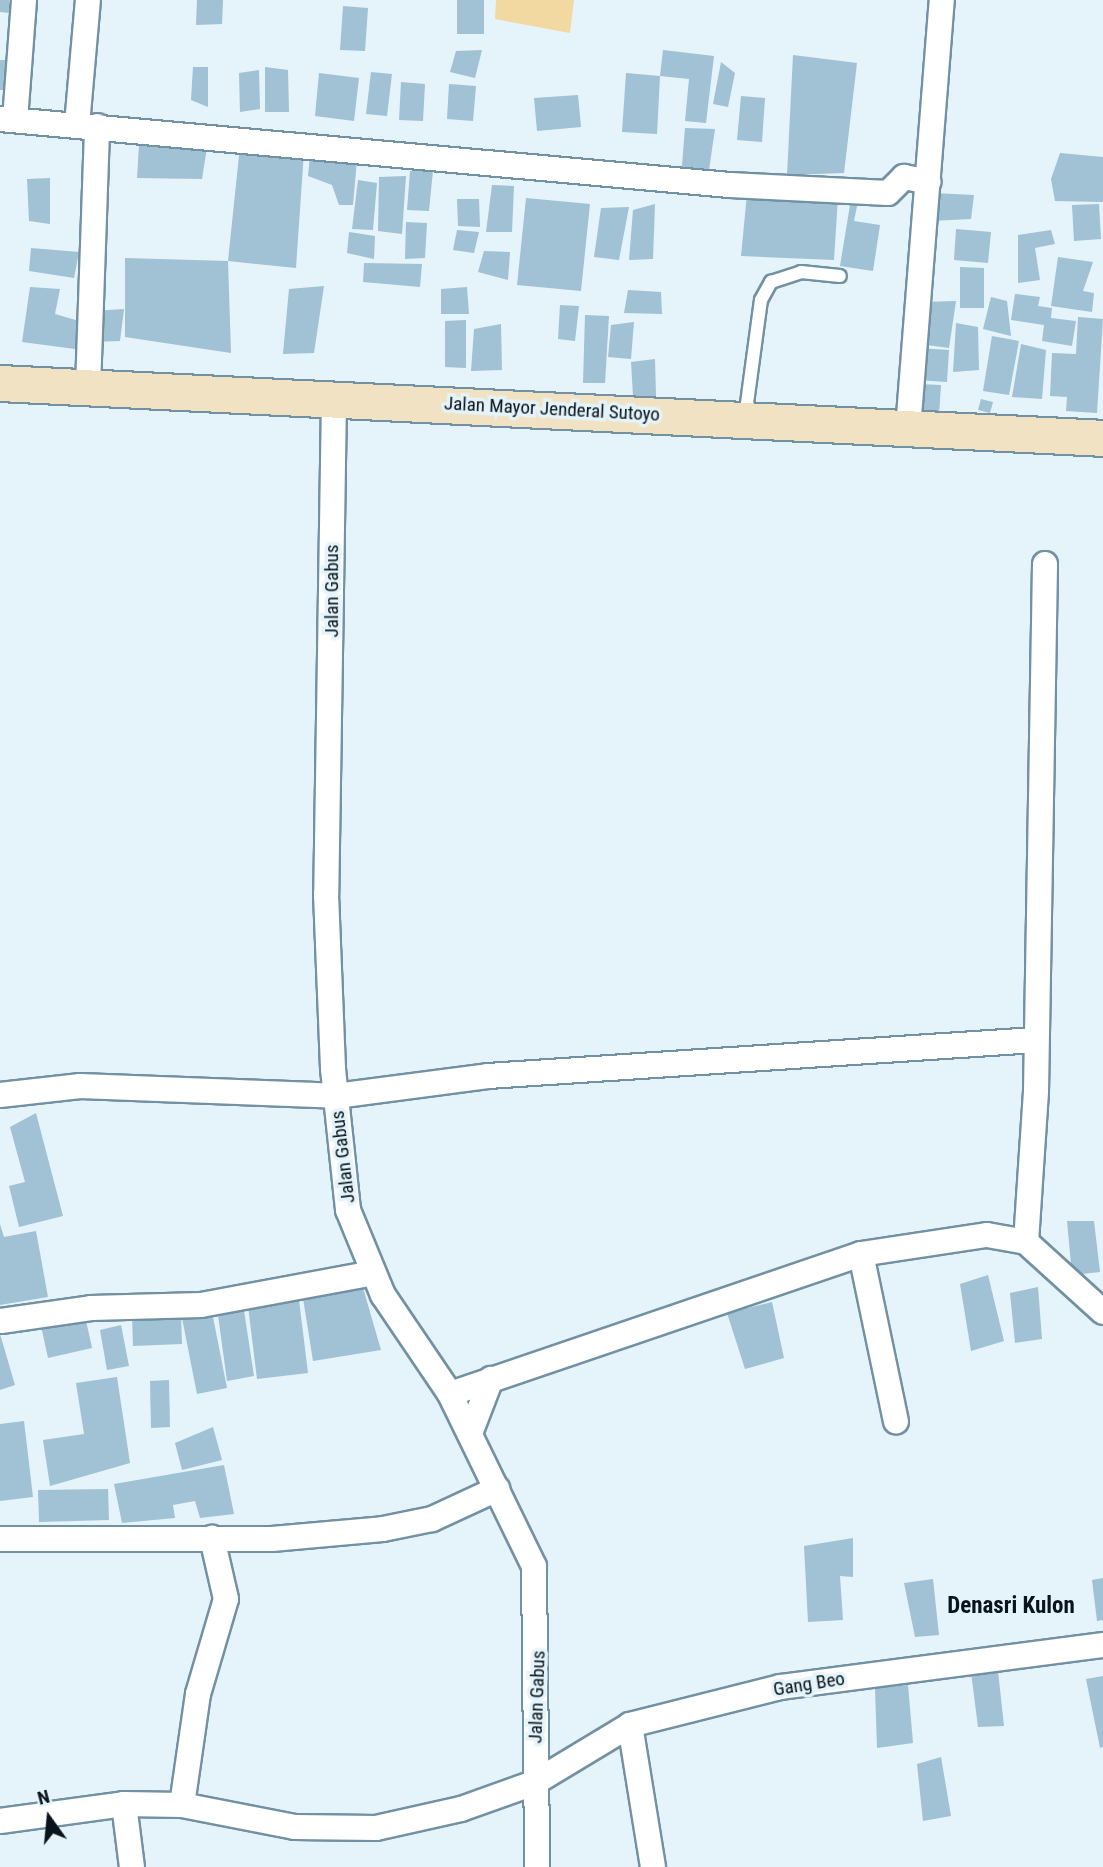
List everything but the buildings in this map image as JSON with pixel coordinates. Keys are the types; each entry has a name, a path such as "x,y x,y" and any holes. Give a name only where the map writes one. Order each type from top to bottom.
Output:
{"main road":[{"name":"Jalan Mayor Jenderal Sutoyo","path":"0,383 745,418 896,429 1103,438"}],"street":[{"path":"24,0 7,119 730,185 891,192 917,179"},
{"path":"88,0 88,388"},
{"path":"896,429 917,179 942,0"},
{"name":"Jalan Gabus","path":"334,399 326,894 335,1083 348,1210 373,1273 402,1331 450,1394 471,1431 534,1566 539,1609 534,1783 537,1867"},
{"path":"1026,1242 1036,1040 1045,564"},
{"path":"0,1095 80,1086 335,1083 488,1076 1036,1040"},
{"path":"450,1394 861,1254 986,1235 1026,1242 1103,1312"},
{"path":"861,1254 896,1421"},
{"path":"1,1321 91,1308 201,1305 373,1273"},
{"path":"471,1431 491,1379"},
{"path":"0,1539 212,1538 406,1526 497,1489"},
{"path":"182,1805 198,1694 226,1599 212,1538"},
{"name":"Gang Beo","path":"0,1821 124,1804 182,1805 295,1827 376,1828 461,1809 534,1783 630,1725 780,1687 1103,1645"},
{"path":"630,1725 653,1867"},
{"path":"124,1804 132,1867"}],"lane":[{"path":"745,418 761,300 771,282 800,272 840,276"}],"shaded area":[{"path":"496,0 574,0 570,33 495,19"}],"district":[{"name":"Denasri Kulon","path":"1011,1606"}]}
